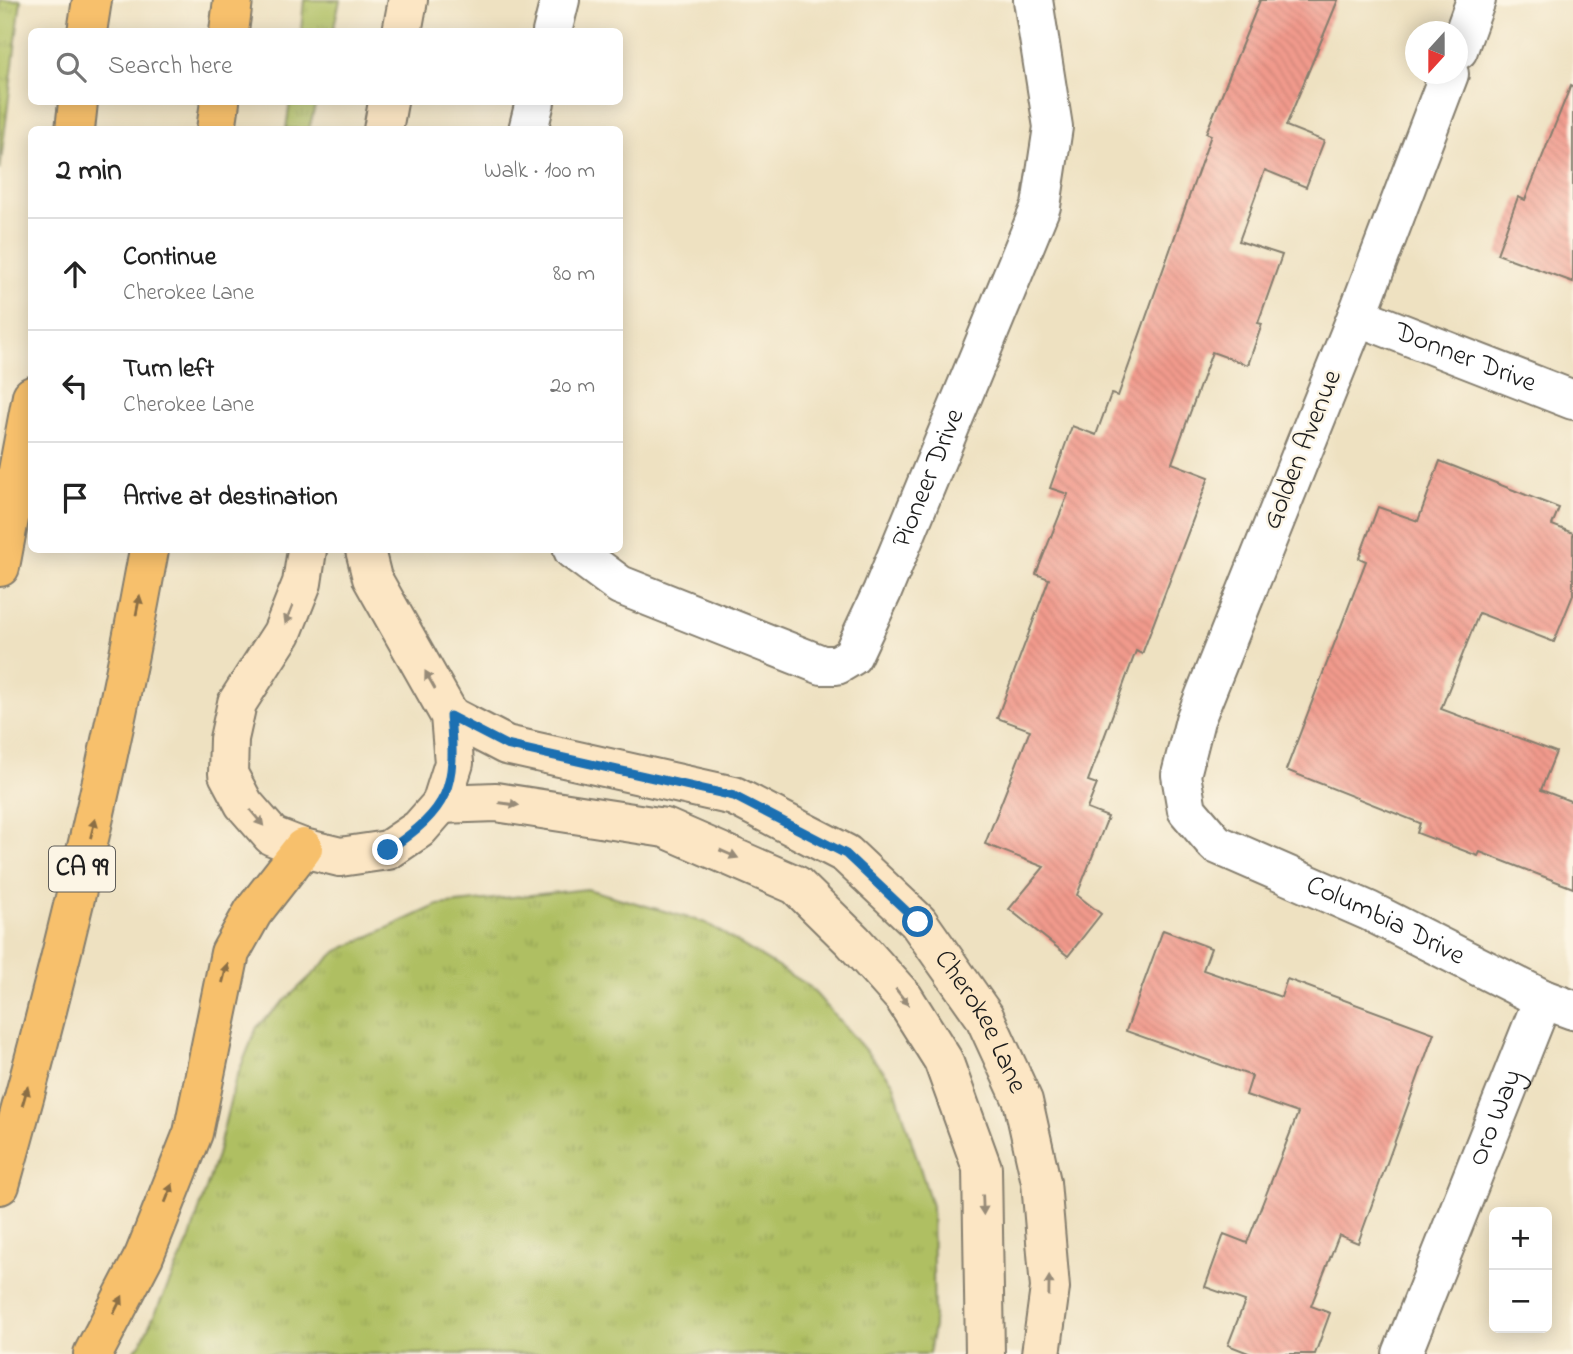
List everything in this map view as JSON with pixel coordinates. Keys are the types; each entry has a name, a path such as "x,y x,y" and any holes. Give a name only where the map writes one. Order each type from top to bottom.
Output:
{"highway":[{"path":"88,28 92,0"},
{"path":"230,28 233,0"},
{"path":"75,126 78,105"},
{"path":"216,126 219,105"},
{"path":"0,567 28,417"},
{"name":"CA 99","path":"0,1185 37,1052 105,777 148,553"},
{"path":"93,1354 144,1256 193,1133 230,953 253,912 303,848"}],"main road":[{"path":"403,28 408,0"},
{"path":"384,126 387,105"},
{"path":"307,553 302,583 282,633 237,703 229,738 228,774 244,804 272,836 303,848 340,857 388,850 419,829 441,804 454,762 450,716 372,578 366,553"},
{"name":"Cherokee Lane","path":"450,716 506,745 734,796 846,854 918,922 984,1016 1023,1101 1041,1182 1050,1288 1041,1354"},
{"name":"Cherokee Lane","path":"441,804 496,802 665,828 796,886 853,941 904,998 943,1060 982,1168 985,1354"}],"street":[{"path":"553,28 560,0"},
{"name":"Pioneer Drive","path":"577,553 620,585 822,665 837,665 852,656 882,592 1041,206 1053,127 1033,0"},
{"path":"1468,22 1476,0"},
{"name":"Golden Avenue","path":"1201,826 1188,810 1181,775 1195,720 1357,316 1444,84"},
{"path":"529,126 534,105"},
{"name":"Donner Drive","path":"1357,316 1573,400"},
{"name":"Columbia Drive","path":"1201,826 1216,844 1368,911 1558,1004"},
{"name":"Oro Way","path":"1402,1354 1558,1004"}],"green space":[{"path":"0,0 21,0 0,170"},
{"path":"304,0 340,0 334,28 301,28"},
{"path":"290,105 315,105 310,126 286,126"},
{"path":"587,889 706,923 810,987 893,1082 932,1206 934,1326 929,1354 132,1354 142,1341 189,1241 217,1155 235,1081 257,1027 337,951 438,905"}],"building":[{"path":"1260,0 1338,0 1286,126 1324,141 1306,187 1265,170 1239,241 1282,255 1258,323 1262,324 1248,365 1212,352 1172,463 1209,477 1142,654 1136,651 1088,781 1097,784 1087,809 1108,817 1077,895 1101,914 1068,956 1009,909 1044,867 985,844 1030,730 997,718 1049,579 1036,574 1068,494 1050,488 1072,426 1096,435 1111,394 1118,396 1211,135 1206,133"},
{"path":"1571,85 1573,282 1497,254 1518,197 1525,200"},
{"path":"1440,461 1559,508 1552,525 1573,533 1573,595 1554,642 1479,613 1441,709 1556,752 1541,790 1573,802 1573,888 1480,852 1478,856 1417,833 1420,823 1286,770 1366,561 1359,558 1378,507 1418,521"},
{"path":"1163,930 1211,948 1203,970 1281,997 1287,979 1434,1033 1358,1243 1339,1235 1311,1306 1330,1313 1315,1354 1251,1354 1228,1345 1245,1301 1205,1287 1224,1234 1247,1243 1298,1113 1246,1095 1252,1076 1126,1031"}],"route":[{"path":"388,850 419,829 441,804 454,762 450,716 478,733 506,745 734,796 846,854 918,922"}]}
